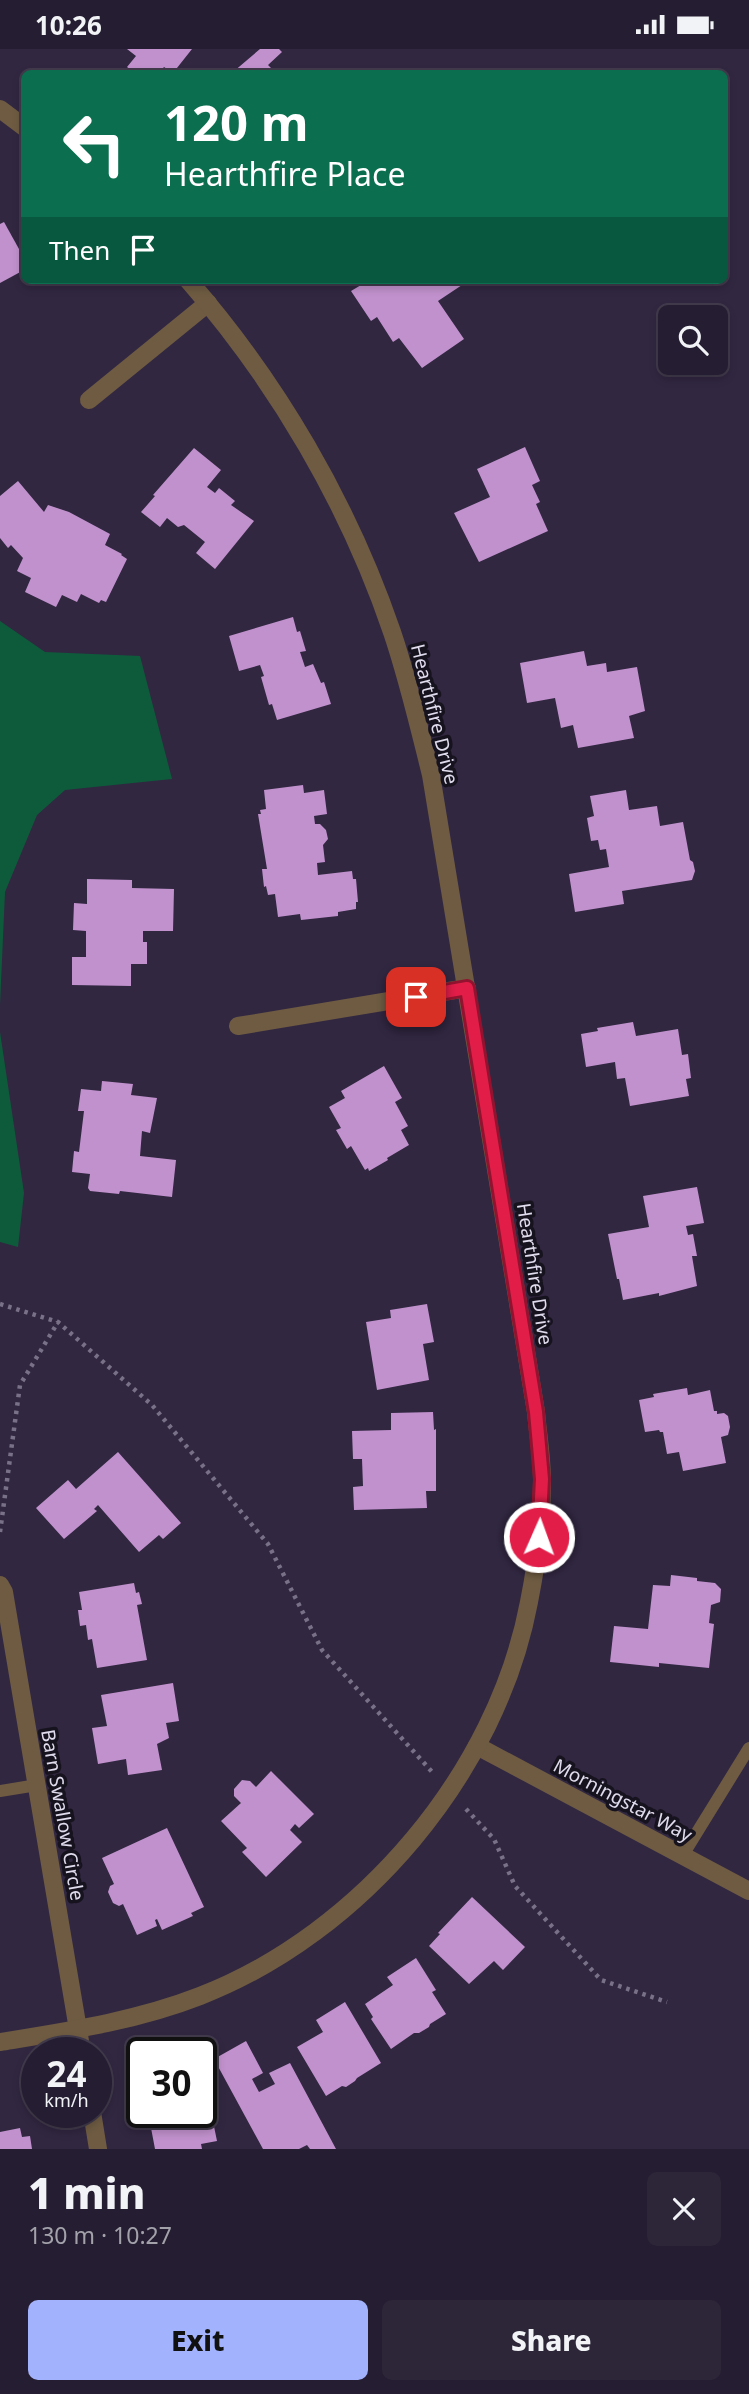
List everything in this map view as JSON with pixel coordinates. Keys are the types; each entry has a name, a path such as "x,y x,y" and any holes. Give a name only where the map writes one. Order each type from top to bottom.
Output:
{"street":[{"path":"0,109 21,125"},
{"name":"Hearthfire Drive","path":"0,2042 138,2017 202,1995 262,1966 318,1929 363,1893 409,1845 450,1792 477,1746 505,1685 529,1603 539,1537 542,1479 536,1412 431,775 408,684 391,629 356,542 313,457 284,409 191,284"},
{"path":"89,400 208,303"},
{"path":"238,1026 467,988"},
{"name":"Barn Swallow Circle","path":"0,1585 4,1592 79,2037"},
{"name":"Morningstar Way","path":"477,1746 749,1891"},
{"path":"94,2128 97,2149"}],"lane":[{"path":"683,1855 749,1748"},
{"path":"0,1791 37,1784"}],"path":[{"path":"0,1304 58,1322 152,1405 268,1544 322,1650 494,1839 515,1886 601,1980 667,2002"},
{"path":"0,1532 20,1385 58,1322"}],"green space":[{"path":"0,621 45,652 140,656 172,779 65,790 37,815 5,892 0,1005"},
{"path":"0,1032 24,1193 18,1247 0,1242"}],"building":[{"path":"127,49 192,49 175,70 164,67 162,70 131,70 127,67 136,56"},
{"path":"260,49 279,49 282,52 268,65 273,70 235,70"},
{"path":"4,222 21,253 21,272 0,283 0,224"},
{"path":"363,284 464,284 438,301 464,339 422,368 399,338 393,342 377,317 371,321 351,291"},
{"path":"525,447 540,481 532,485 540,502 536,504 548,531 479,562 454,513 490,497 477,469"},
{"path":"194,448 221,470 207,487 215,493 219,488 235,501 231,505 254,521 215,569 196,553 205,542 184,525 178,527 167,518 160,527 141,512"},
{"path":"18,481 44,512 48,505 69,512 110,534 105,545 127,559 106,602 101,600 99,603 81,594 77,602 62,595 56,607 25,592 31,578 17,571 23,558 11,545 8,548 0,538 0,496"},
{"path":"293,617 306,651 300,652 305,667 313,664 321,683 324,682 331,704 277,720 272,704 269,705 260,665 239,671 229,636"},
{"path":"584,651 587,666 606,663 607,672 637,667 645,711 629,716 634,738 578,748 573,725 561,728 555,698 527,703 520,663"},
{"path":"303,785 304,793 324,790 327,814 314,816 315,824 320,824 326,830 328,839 323,845 325,862 317,863 318,875 352,871 353,879 356,879 356,909 338,912 338,916 301,920 300,914 278,917 275,894 268,895 266,886 264,887 262,869 267,869 258,814 261,814 260,810 266,809 264,790"},
{"path":"626,790 629,810 657,806 660,826 683,822 690,860 695,871 692,880 622,891 624,904 575,912 569,874 609,867 606,849 600,850 598,840 591,841 587,818 594,816 590,796"},
{"path":"87,879 132,880 132,888 174,889 173,931 143,931 143,942 147,942 147,964 131,964 131,986 72,985 72,957 86,957 86,931 73,930 74,903 87,904"},
{"path":"633,1022 636,1036 678,1029 682,1055 688,1054 691,1078 686,1079 689,1096 630,1106 625,1078 617,1079 615,1062 586,1067 581,1034 598,1031 597,1028"},
{"path":"384,1066 402,1098 395,1102 408,1126 401,1130 409,1145 369,1171 368,1168 365,1170 351,1146 347,1149 336,1130 341,1128 329,1107 345,1098 341,1091"},
{"path":"102,1081 133,1084 131,1095 157,1098 150,1133 142,1131 140,1156 176,1160 172,1197 120,1191 119,1194 90,1191 90,1174 72,1172 74,1151 79,1152 84,1111 78,1111 81,1089 101,1091"},
{"path":"697,1187 704,1223 686,1226 688,1235 693,1234 697,1256 692,1256 697,1286 659,1296 659,1293 623,1300 608,1234 649,1227 643,1196"},
{"path":"427,1304 434,1342 423,1344 429,1380 377,1390 366,1322 391,1318 390,1310"},
{"path":"687,1388 688,1395 710,1390 714,1411 728,1416 728,1435 721,1437 726,1463 683,1471 679,1452 667,1454 663,1432 645,1432 639,1400 654,1397 653,1394"},
{"path":"433,1412 434,1430 436,1429 436,1491 426,1491 427,1508 354,1510 353,1487 363,1486 362,1459 353,1459 352,1431 391,1430 391,1413"},
{"path":"118,1452 181,1523 163,1539 159,1535 139,1552 98,1505 94,1509 97,1511 64,1539 36,1508 68,1480 76,1489"},
{"path":"671,1575 715,1583 721,1589 720,1602 711,1605 709,1623 714,1624 709,1668 610,1662 614,1626 648,1629 653,1585 670,1586"},
{"path":"134,1583 142,1604 137,1605 147,1660 97,1668 92,1639 88,1640 86,1625 80,1626 78,1610 82,1610 79,1592"},
{"path":"173,1683 179,1721 166,1723 169,1738 157,1744 162,1770 128,1775 126,1759 98,1764 92,1728 107,1726 101,1695"},
{"path":"271,1771 314,1814 299,1828 295,1824 290,1830 302,1842 266,1877 242,1852 247,1848 221,1821 241,1803 234,1796 234,1789 242,1780 250,1781 256,1787"},
{"path":"167,1828 204,1907 191,1913 193,1916 162,1930 157,1919 157,1926 137,1935 123,1904 119,1906 113,1903 108,1892 114,1884 102,1858"},
{"path":"472,1897 525,1947 503,1970 494,1961 469,1984 429,1946"},
{"path":"416,1958 436,1990 432,1992 446,2014 391,2049 371,2019 373,2017 365,2004 393,1985 387,1977"},
{"path":"345,2002 381,2063 346,2087 342,2086 326,2096 297,2047 323,2032 316,2020"},
{"path":"246,2041 263,2073 252,2079 259,2092 275,2084 269,2073 290,2063 336,2149 310,2149 307,2145 299,2149 263,2149 217,2065 217,2057"},
{"path":"20,2128 22,2137 30,2136 32,2149 0,2149 0,2132"},
{"path":"151,2128 214,2128 217,2141 201,2144 202,2149 155,2149"}],"route":[{"path":"416,997 467,988 536,1412 542,1479 539,1537"}]}
